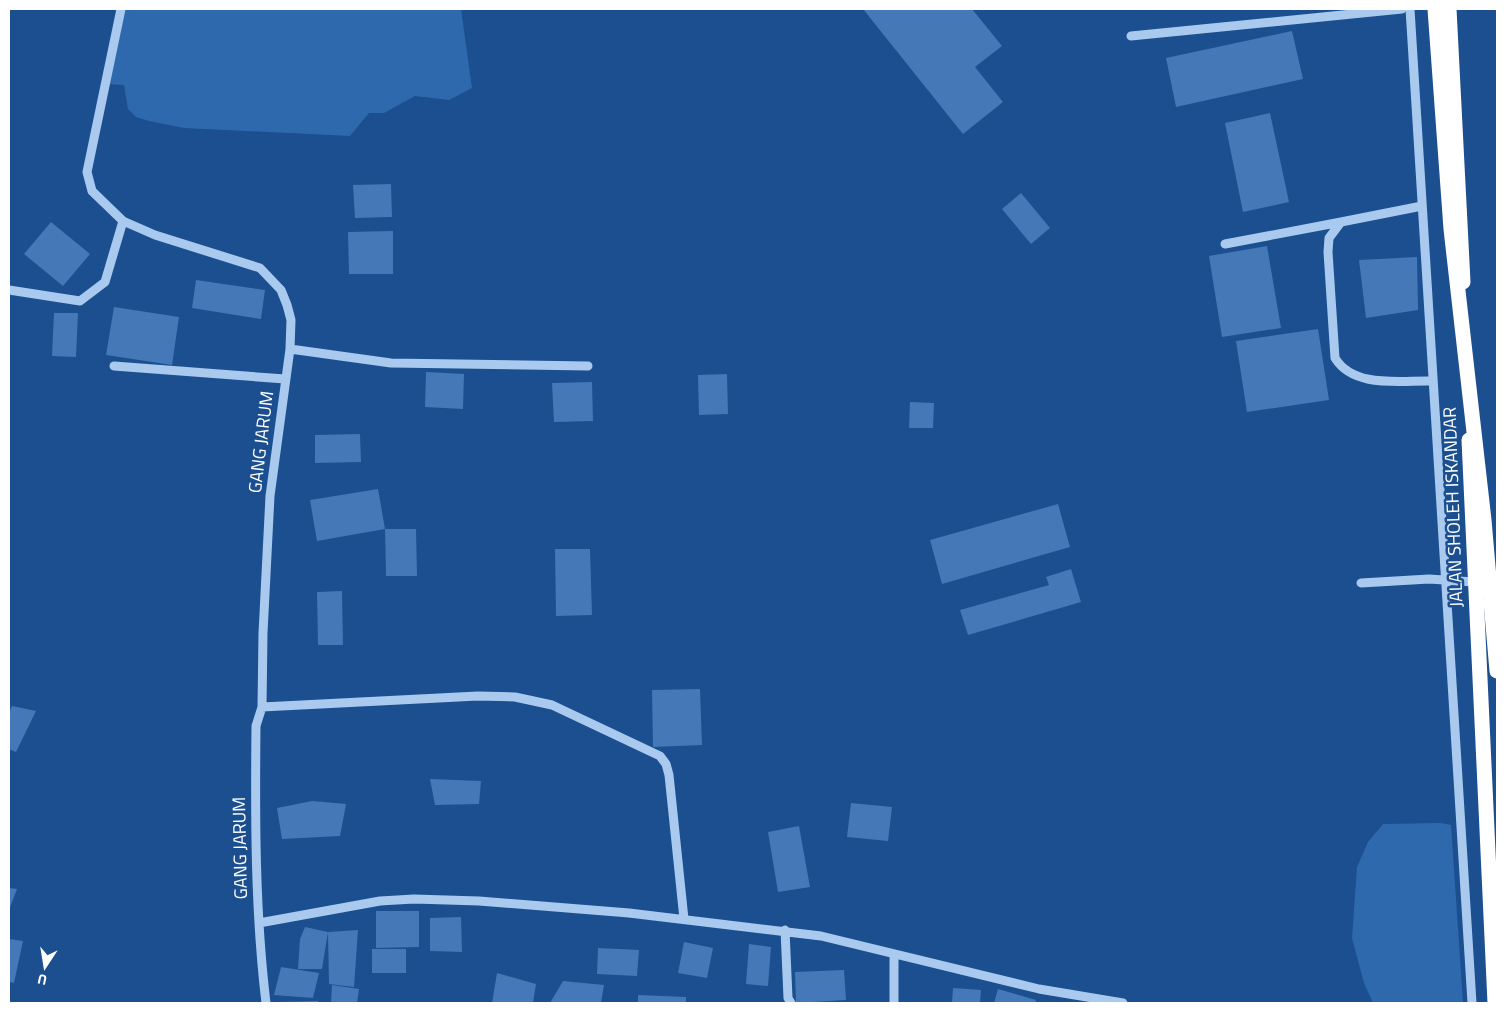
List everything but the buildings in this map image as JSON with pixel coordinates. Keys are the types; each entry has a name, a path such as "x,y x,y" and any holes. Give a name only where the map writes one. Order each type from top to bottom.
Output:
{"highway":[{"path":"1436,9 1451,229 1484,520 1497,671"},
{"name":"JALAN SHOLEH ISKANDAR","path":"1449,9 1462,255 1474,582 1495,1003"}],"street":[{"name":"GANG JARUM","path":"121,9 87,172 92,191 123,221 155,235 260,268 281,290 290,320 290,349 270,496 262,633 262,707 256,726 254,840 259,951 266,1003"},
{"path":"1131,36 1402,9"},
{"path":"1410,9 1472,1003"},
{"path":"1225,244 1422,206"},
{"path":"9,290 80,301 105,282 123,221"},
{"path":"1341,222 1329,238 1328,252 1335,358 1342,369 1355,376 1369,380 1433,381"},
{"path":"290,349 391,362 588,366"},
{"path":"114,366 285,379"},
{"path":"1361,583 1429,579 1474,582"},
{"path":"262,707 478,696 515,697 552,705 660,756 666,764 669,775 684,919"},
{"path":"259,924 380,900 414,899 479,901 684,919 784,930 860,944 894,955 1039,989 1120,1002"},
{"path":"784,930 788,998 791,1003"},
{"path":"894,955 894,1003"}],"shaded area":[{"path":"121,9 461,9 472,88 449,100 415,96 384,113 369,113 350,136 184,128 149,121 136,117 128,109 124,85 107,84"},
{"path":"1441,823 1451,825 1463,1003 1373,1003 1364,983 1352,938 1357,867 1368,842 1383,824"}]}
